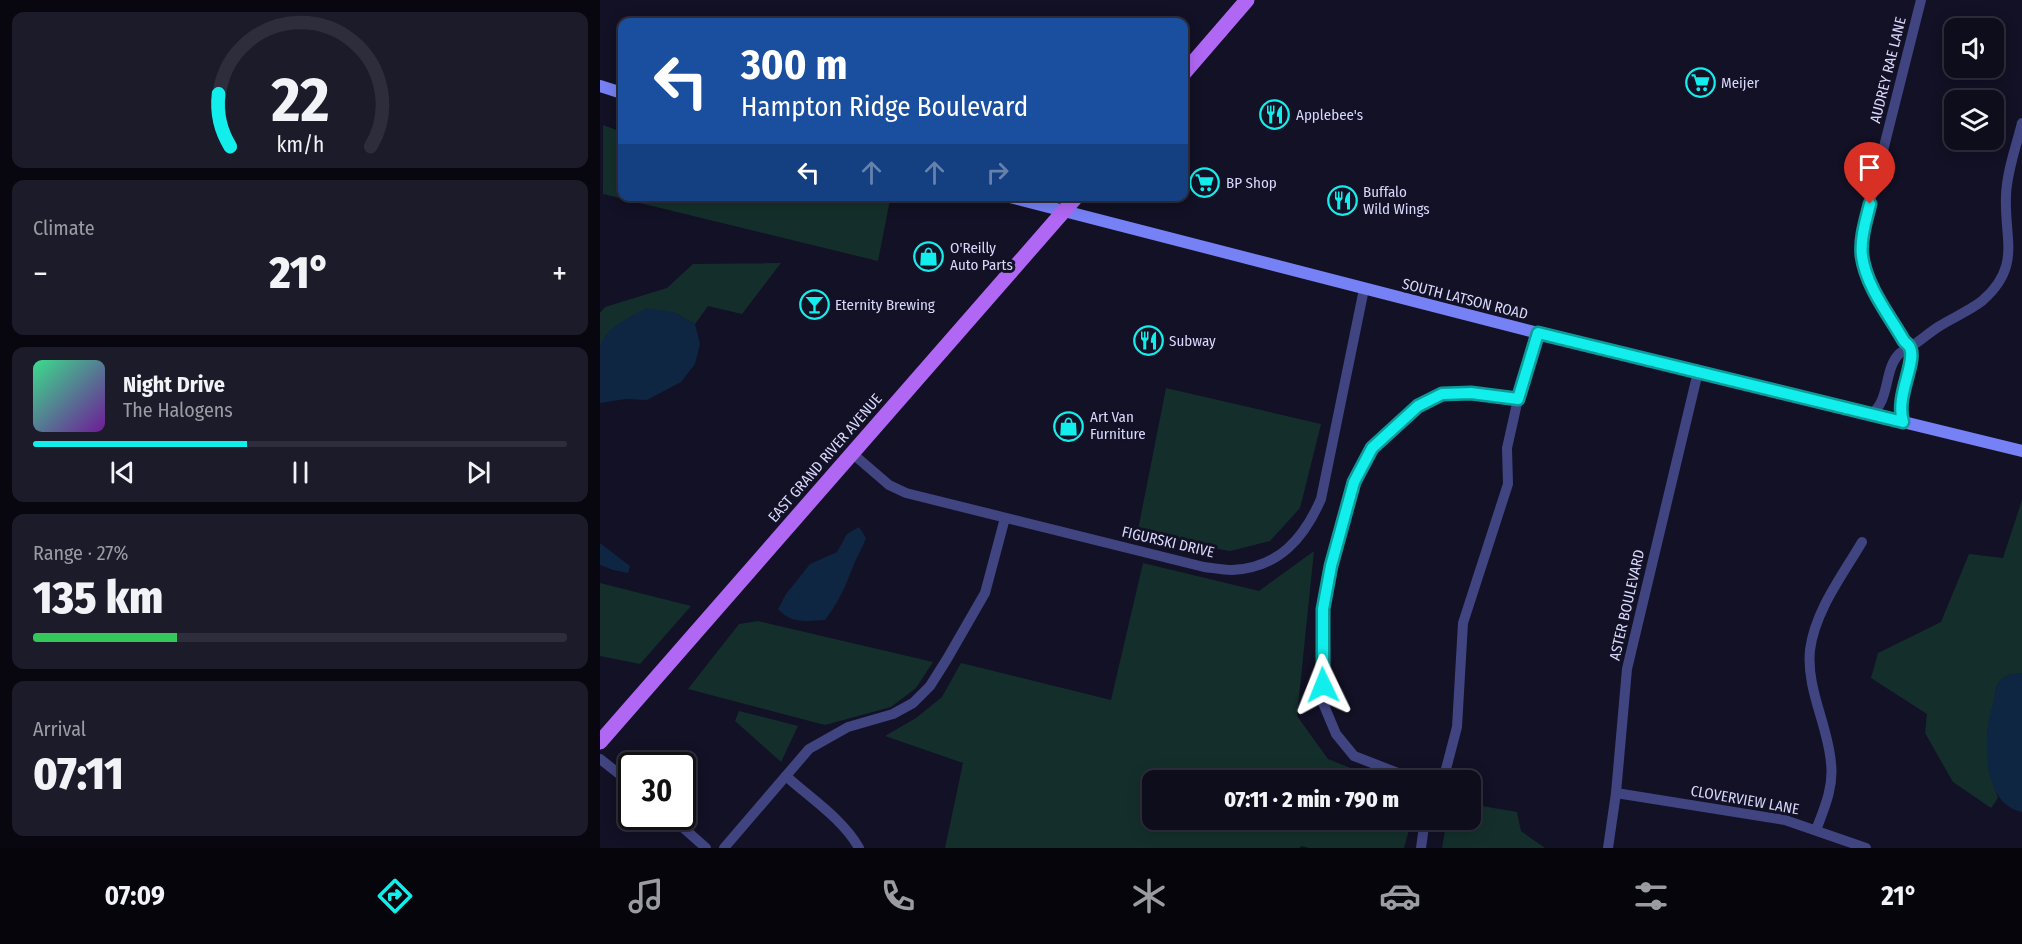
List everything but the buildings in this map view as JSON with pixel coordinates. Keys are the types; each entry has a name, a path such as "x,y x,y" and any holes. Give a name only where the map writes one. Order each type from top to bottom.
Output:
{"main road":[{"path":"1188,68 1247,0"},
{"path":"600,86 618,92"},
{"name":"SOUTH LATSON ROAD","path":"1024,201 1538,333 2022,452"},
{"name":"EAST GRAND RIVER AVENUE","path":"600,742 1073,201"}],"street":[{"name":"AUDREY RAE LANE","path":"1910,348 1873,287 1861,254 1864,226 1921,0"},
{"path":"1871,414 1878,410 1882,402 1892,368 1900,354 1981,301 1999,283 2008,267 2010,250 2006,194 2022,123"},
{"name":"FIGURSKI DRIVE","path":"853,454 889,485 906,493 1204,567 1232,570 1257,566 1282,554 1300,538 1321,499 1364,288"},
{"path":"1445,770 1457,727 1463,623 1508,484 1507,448 1518,399 1538,333"},
{"path":"1903,422 1900,403 1912,360 1910,348"},
{"name":"ASTER BOULEVARD","path":"1608,848 1616,793 1627,669 1698,372"},
{"path":"1390,770 1354,756 1336,734 1323,703 1321,649 1323,609 1331,566 1354,482 1372,448 1418,406 1442,394 1471,393 1518,399"},
{"path":"724,848 809,748 848,727 893,714 913,703 930,686 985,593 1005,518"},
{"path":"1816,830 1829,793 1832,764 1810,677 1810,648 1820,614 1862,542"},
{"path":"600,759 618,773"},
{"path":"786,776 848,833 859,848"},
{"name":"CLOVERVIEW LANE","path":"1616,793 1773,817 1866,848"},
{"path":"686,830 706,848"},
{"path":"1421,848 1423,830"}],"green space":[{"path":"603,125 618,131 618,198 603,194"},
{"path":"632,201 890,201 878,261"},
{"path":"781,263 742,314 708,306 695,324 673,312 609,332 600,346 600,313 605,307 667,288 693,264"},
{"path":"1166,388 1321,424 1300,508 1270,541 1230,551 1137,535"},
{"path":"2022,500 2022,673 2008,676 1997,685 1987,735 1989,771 1998,798 1991,808 1953,782 1925,733 1927,714 1871,678 1878,653 1941,622 1969,554 2003,558"},
{"path":"1314,551 1297,716 1328,759 1356,770 1142,770 1142,830 1409,830 1404,848 1309,848 1302,846 1299,848 945,848 963,763 885,736 916,718 942,697 961,663 1111,700 1143,563 1259,591"},
{"path":"600,583 691,606 640,664 600,656"},
{"path":"758,621 933,662 916,688 891,707 825,725 688,689 739,624"},
{"path":"739,711 798,726 781,762 735,721"},
{"path":"1481,806 1517,812 1521,831 1545,848 1442,848 1445,830 1481,830"}],"water":[{"path":"647,308 673,312 695,324 700,344 695,364 681,382 647,400 626,399 600,403 600,346 603,339 620,323"},
{"path":"859,527 866,538 841,595 825,620 799,620 783,614 778,609 786,594 810,564 837,552 847,534"},
{"path":"600,543 630,566 628,573 600,565"},
{"path":"2022,673 2022,812 2011,808 1996,792 1987,758 1987,735 1997,685 2008,676"}],"place":[{"name":"Meijer","path":"1700,83"},
{"name":"Applebee's","path":"1275,115"},
{"name":"BP Shop","path":"1205,183"},
{"name":"Buffalo Wild Wings","path":"1342,201"},
{"name":"O'Reilly Auto Parts","path":"929,257"},
{"name":"Eternity Brewing","path":"814,305"},
{"name":"Subway","path":"1148,341"},
{"name":"Art Van Furniture","path":"1069,426"}],"route":[{"path":"1323,685 1321,649 1323,609 1331,566 1354,482 1372,448 1418,406 1442,394 1471,393 1518,399 1538,333 1903,422 1900,403 1912,360 1910,348 1866,273 1861,254 1864,226 1870,204"}]}
